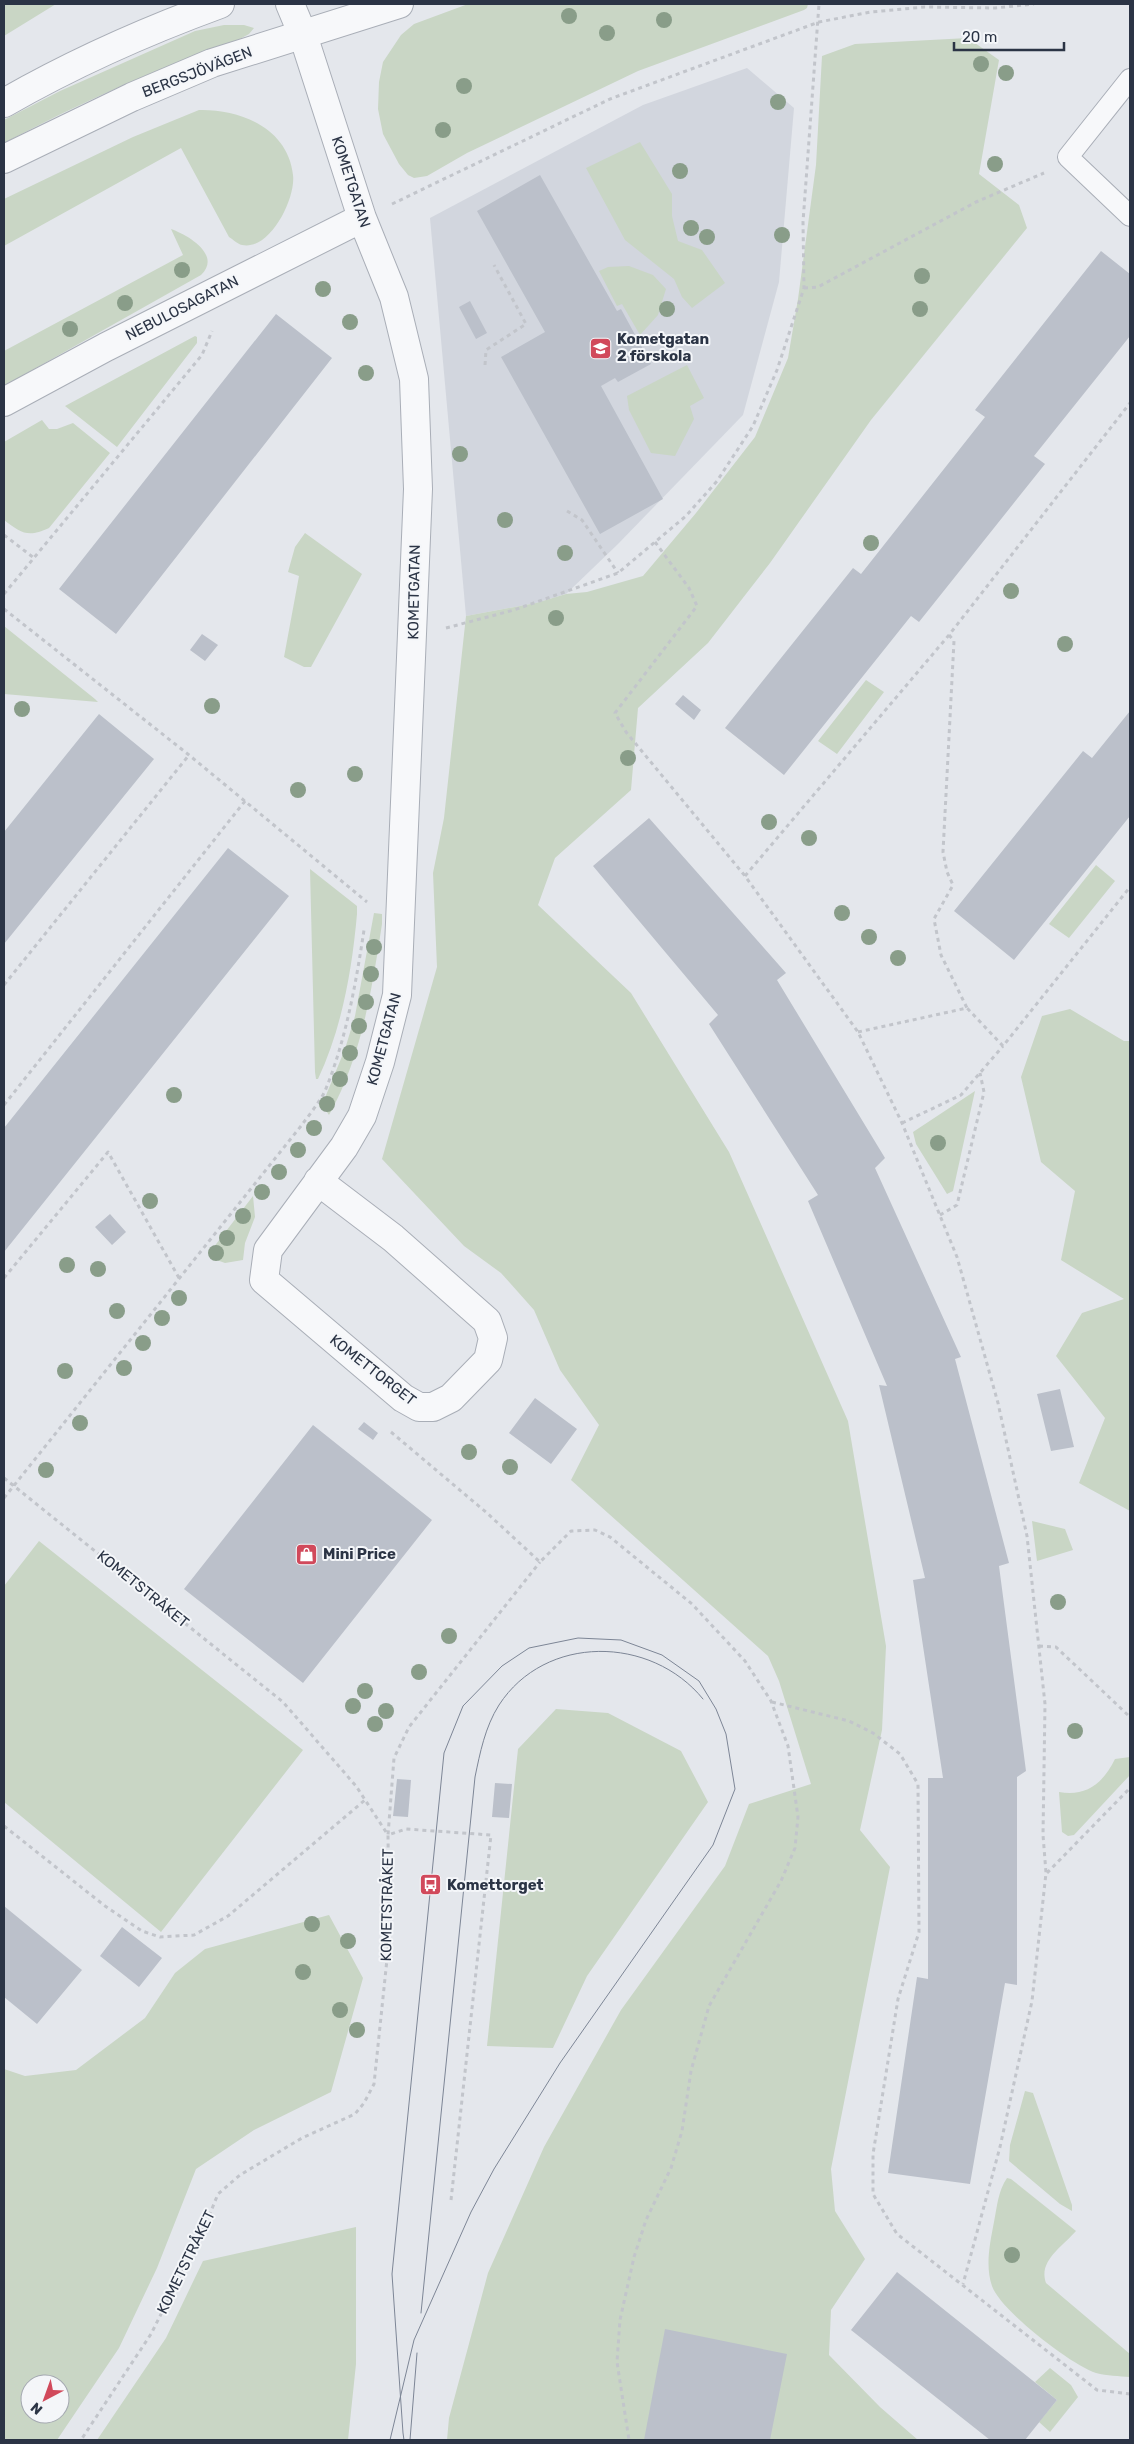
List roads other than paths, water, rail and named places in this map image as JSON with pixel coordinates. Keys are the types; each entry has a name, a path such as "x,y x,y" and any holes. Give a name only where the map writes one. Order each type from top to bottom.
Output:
{"street":[{"path":"4,103 45,79 180,18 220,4"},
{"name":"KOMETGATAN","path":"290,4 303,35 362,218 394,297 414,379 418,489 414,548 414,631 398,995 380,1062 362,1116 344,1147 318,1181"},
{"name":"BERGSJÖVÄGEN","path":"4,159 132,97 212,63 399,4"},
{"name":"NEBULOSAGATAN","path":"4,402 199,299 362,218"},
{"name":"KOMETTORGET","path":"318,1181 393,1238 486,1321 493,1338 488,1360 451,1398 433,1407 418,1407 404,1398 264,1280 268,1250 318,1181"}],"lane":[{"path":"1130,79 1068,157 1130,216"}],"tram line":[{"path":"390,2440 414,2340 471,2212 494,2169 560,2063 713,1845 735,1789 726,1734 716,1709 699,1681 662,1655 621,1640 578,1638 529,1648 502,1666 463,1706 444,1753 392,2274 403,2433 404,2440"},
{"path":"421,2313 475,1777 484,1740 494,1713 519,1682 543,1665 570,1655 599,1651 628,1654 656,1663 681,1678 703,1699"},
{"path":"410,2440 417,2353"}],"place":[{"name":"Kometgatan 2 förskola","path":"601,348"},
{"name":"Mini Price","path":"307,1554"},
{"name":"Komettorget","path":"431,1885"}]}
